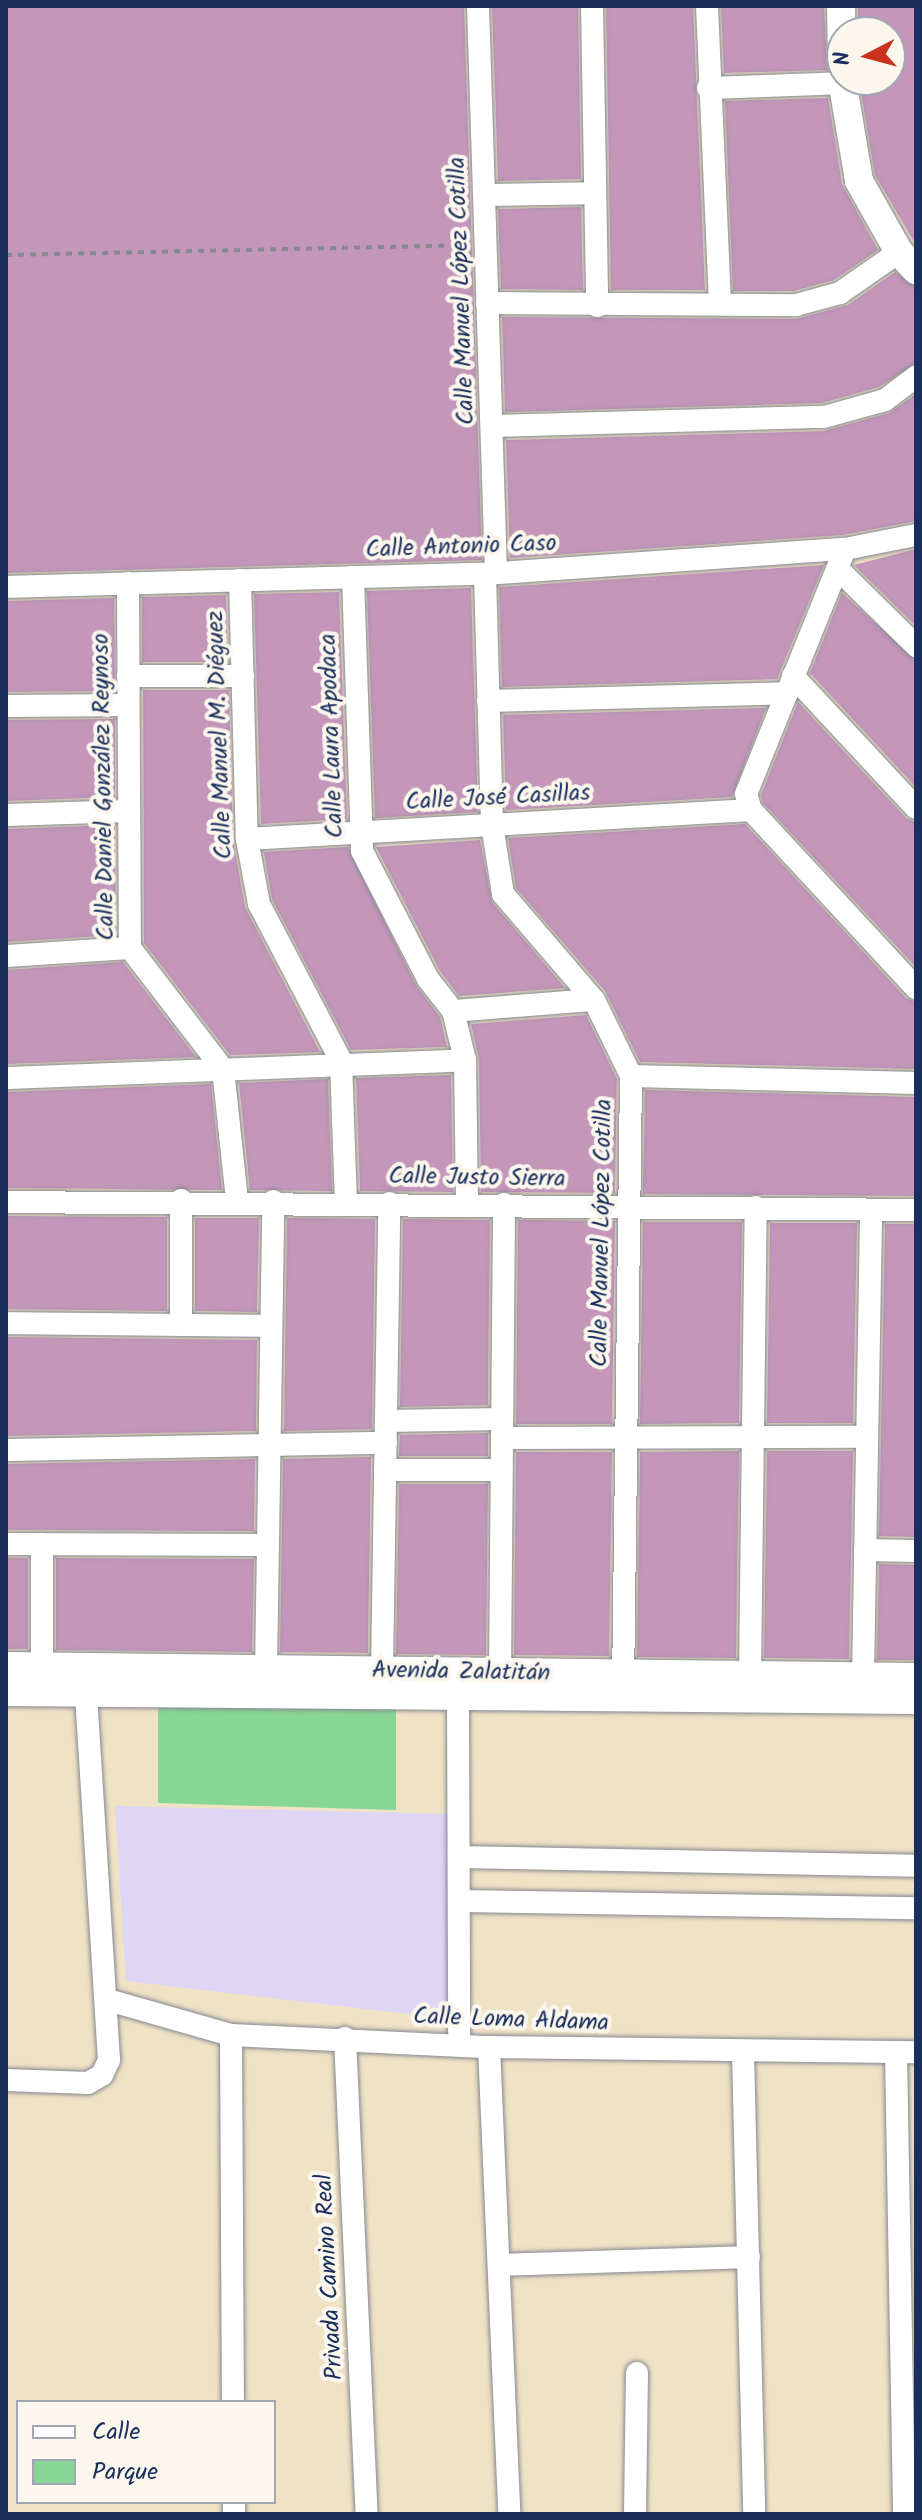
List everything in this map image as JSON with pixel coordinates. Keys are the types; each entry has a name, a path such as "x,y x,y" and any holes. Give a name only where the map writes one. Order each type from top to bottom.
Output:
{"street":[{"name":"Calle Manuel López Cotilla","path":"478,6 493,426 488,701 492,825 503,894 594,1000 631,1076 622,1686"},
{"path":"592,6 597,306"},
{"path":"707,6 708,88 720,303"},
{"path":"708,88 826,77"},
{"path":"487,303 597,306 820,301 908,261 859,181 845,96"},
{"path":"484,195 594,193"},
{"path":"493,426 824,417 885,400 916,377"},
{"name":"Calle Antonio Caso","path":"6,587 491,574 841,559 916,535"},
{"path":"916,646 841,559 790,684 748,802 916,988"},
{"name":"Calle Laura Apodaca","path":"353,577 365,863 428,979 453,1011 465,1060 467,1203"},
{"name":"Calle Manuel M. Diéguez","path":"240,580 247,839 259,904 341,1061 346,1202"},
{"name":"Calle Daniel González Reynoso","path":"128,583 130,948 223,1069"},
{"path":"128,676 243,676"},
{"path":"488,701 790,684 916,808"},
{"path":"6,706 127,705"},
{"name":"Calle José Casillas","path":"247,839 492,825 748,802"},
{"path":"6,815 129,811"},
{"path":"6,956 130,948"},
{"path":"453,1011 594,1000"},
{"path":"6,1078 341,1061 465,1060"},
{"path":"223,1069 237,1200"},
{"path":"631,1076 916,1083"},
{"path":"181,1200 181,1325"},
{"name":"Calle Justo Sierra","path":"6,1202 237,1200 916,1210"},
{"path":"266,1670 273,1201"},
{"path":"382,1671 389,1203"},
{"path":"500,1672 504,1204"},
{"path":"750,1675 756,1207"},
{"path":"863,1677 871,1210"},
{"path":"6,1323 271,1326"},
{"path":"6,1450 270,1446 386,1432 502,1428 625,1438 866,1437"},
{"path":"385,1470 501,1470"},
{"path":"6,1544 268,1545"},
{"path":"42,1544 42,1667"},
{"path":"865,1550 916,1551"},
{"name":"Avenida Zalatitán","path":"6,1666 42,1667 85,1680 458,1696 750,1675 916,1677"},
{"name":"Avenida Zalatitán","path":"6,1692 85,1680 266,1670 500,1672 622,1686 916,1700"},
{"path":"6,2080 88,2083 102,2075 109,2060 108,2000 85,1680"},
{"path":"458,1696 459,2045"},
{"path":"459,1857 916,1866"},
{"path":"460,1901 916,1908"},
{"name":"Calle Loma Aldama","path":"108,2000 231,2035 489,2047 743,2053 906,2052"},
{"path":"231,2035 233,2400"},
{"name":"Privada Camino Real","path":"345,2038 367,2514"},
{"path":"489,2047 509,2514"},
{"path":"904,2514 906,2052"},
{"path":"743,2053 754,2514"},
{"path":"499,2265 749,2257"},
{"path":"635,2514 637,2373"}],"path":[{"path":"6,255 485,245"}],"shaded area":[{"path":"115,1806 449,1814 451,2019 126,1981"}],"green space":[{"path":"158,1703 396,1709 396,1810 158,1803"}],"building":[{"path":"6,6 464,6 482,560 6,573"},
{"path":"492,6 578,6 581,179 498,181"},
{"path":"606,6 693,6 705,290 611,290"},
{"path":"721,6 824,6 826,70 724,73"},
{"path":"858,6 916,6 916,245 875,175 862,96 906,96 906,16 858,16"},
{"path":"828,98 842,184 878,250 834,280 794,291 733,291 725,101"},
{"path":"581,207 583,290 501,289 498,209"},
{"path":"895,272 916,287 916,363 879,387 822,403 505,412 502,317 796,319 848,305"},
{"path":"916,394 916,521 843,535 510,558 506,440 824,431 889,413"},
{"path":"916,549 916,626 854,565"},
{"path":"824,565 777,679 502,687 499,587"},
{"path":"471,588 478,812 375,818 367,591"},
{"path":"339,592 347,819 261,824 254,594"},
{"path":"842,593 916,660 916,787 810,673"},
{"path":"226,595 228,662 142,662 142,597"},
{"path":"114,598 115,691 6,692 6,601"},
{"path":"143,690 229,690 233,839 245,907 320,1052 230,1055 144,943"},
{"path":"798,702 906,818 916,822 916,967 763,803 761,795"},
{"path":"766,708 732,797 506,810 503,715"},
{"path":"115,719 115,797 6,801 6,720"},
{"path":"745,824 906,998 916,1002 916,1069 640,1062 605,991 516,888 508,838"},
{"path":"115,825 116,935 6,942 6,829"},
{"path":"480,840 492,902 565,988 459,996 440,971 376,847"},
{"path":"348,847 416,985 440,1017 447,1047 351,1050 272,899 264,852"},
{"path":"123,962 196,1057 6,1064 6,970"},
{"path":"586,1015 617,1079 615,1193 481,1192 479,1059 471,1024"},
{"path":"451,1075 453,1192 360,1191 356,1078"},
{"path":"328,1079 332,1191 250,1190 239,1083"},
{"path":"211,1084 222,1190 6,1188 6,1092"},
{"path":"645,1090 916,1097 916,1196 643,1194"},
{"path":"6,1216 167,1217 167,1311 6,1309"},
{"path":"195,1218 259,1218 257,1312 195,1311"},
{"path":"287,1218 375,1219 372,1429 284,1431"},
{"path":"403,1219 490,1220 488,1405 400,1407"},
{"path":"518,1220 615,1221 612,1424 516,1424"},
{"path":"643,1222 742,1222 739,1423 640,1424"},
{"path":"770,1223 857,1223 853,1423 767,1423"},
{"path":"885,1224 916,1224 916,1537 879,1536"},
{"path":"6,1337 257,1340 256,1431 6,1436"},
{"path":"488,1433 488,1456 399,1456 400,1435"},
{"path":"739,1451 736,1658 637,1657 640,1452"},
{"path":"767,1451 853,1451 849,1659 764,1658"},
{"path":"516,1452 612,1452 609,1656 514,1655"},
{"path":"371,1457 368,1653 280,1652 283,1459"},
{"path":"255,1459 254,1531 6,1530 6,1464"},
{"path":"399,1484 488,1484 486,1655 396,1654"},
{"path":"6,1558 28,1558 28,1649 6,1649"},
{"path":"56,1558 254,1559 252,1652 56,1650"},
{"path":"879,1564 916,1565 916,1660 877,1660"}]}
